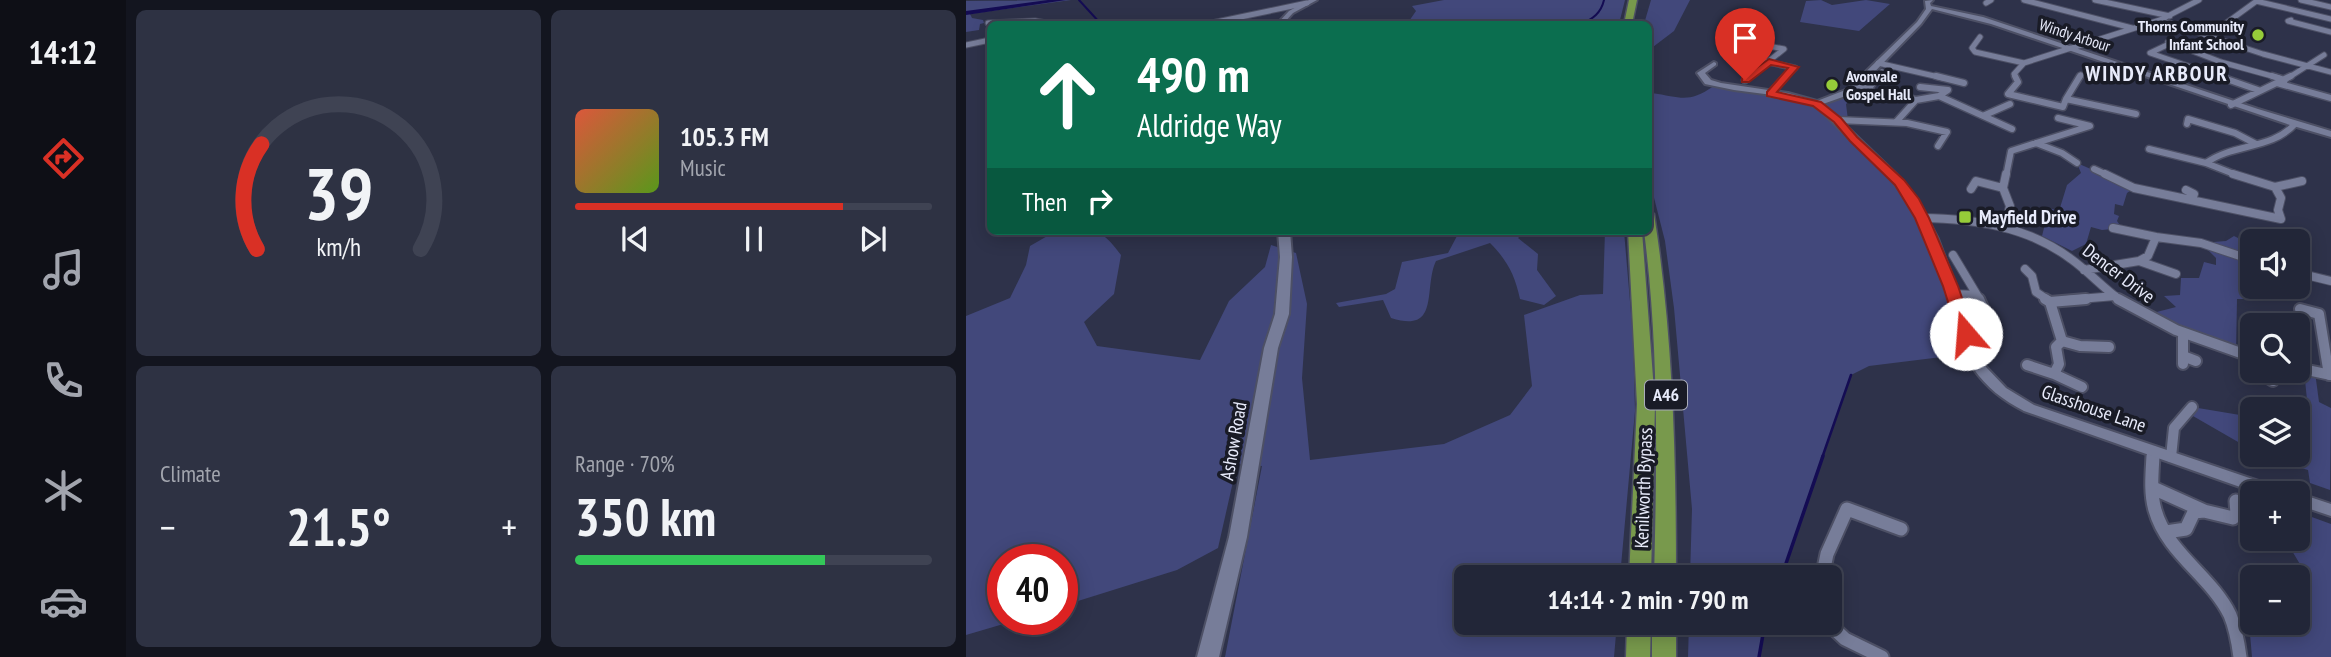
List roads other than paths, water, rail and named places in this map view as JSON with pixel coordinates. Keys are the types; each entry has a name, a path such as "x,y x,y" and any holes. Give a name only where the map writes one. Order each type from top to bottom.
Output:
{"highway":[{"path":"1629,21 1639,1"},
{"path":"1638,21 1639,1"},
{"name":"Kenilworth Bypass","path":"1635,235 1646,404 1640,565"},
{"name":"Kenilworth Bypass","path":"1651,235 1664,334 1667,427 1665,565"},
{"path":"1638,657 1639,635"},
{"path":"1664,635 1664,657"}],"main road":[{"path":"1283,21 1291,12 1310,1"},
{"name":"Ashow Road","path":"1208,657 1238,537 1271,348 1282,314 1286,257 1284,235"}],"street":[{"path":"2024,0 2133,28"},
{"path":"2095,0 2170,16"},
{"path":"1980,37 1972,48 1975,52 2024,63 2160,20 2199,0"},
{"path":"2301,0 2331,7"},
{"path":"1221,21 1310,1"},
{"path":"2199,33 2218,29 2257,1 2331,19"},
{"path":"1714,64 1701,73 1708,82 1817,104 1844,96 1919,23 1929,3"},
{"name":"Windy Arbour","path":"1929,3 2072,48 2231,105 2331,134"},
{"path":"2160,20 2331,72"},
{"path":"2289,21 2331,32"},
{"path":"966,45 987,41"},
{"path":"1745,80 1784,49 1758,44"},
{"path":"2259,90 2150,53 2169,44 2177,45 2221,62 2285,80"},
{"path":"2231,105 2285,80 2324,55"},
{"path":"1749,58 1796,68 1776,85 1770,94"},
{"path":"1878,63 1964,82"},
{"path":"2024,63 2014,74 2018,82 2008,94 2063,107 2081,75"},
{"path":"1856,85 1870,86 1882,72"},
{"path":"2277,83 2331,97"},
{"path":"1890,92 1916,100 1939,96 1948,90 1924,85"},
{"path":"1939,96 2012,129"},
{"path":"2066,99 2136,114"},
{"path":"1897,121 1916,100"},
{"path":"2119,111 2124,102"},
{"name":"Glasshouse Lane","path":"1817,104 1838,120 1853,139 1900,183 1913,199 1953,294 1980,368 2002,394 2029,408 2242,481"},
{"path":"1985,115 2008,105 1997,104"},
{"path":"2005,228 2010,206 2003,188 2011,151 2060,135 2081,133 2090,128 2088,125 2058,118"},
{"path":"2188,124 2188,118 2217,127 2256,145"},
{"path":"1838,120 1897,121 1947,132 1938,146"},
{"path":"2206,163 2217,153 2279,140 2288,134 2295,124"},
{"path":"2036,143 2062,153 2077,163"},
{"path":"2149,149 2173,158 2206,163 2215,169 2275,187 2302,181"},
{"path":"2094,169 2112,174 2121,184 2134,188 2194,194 2272,219 2281,219 2278,210 2282,201 2281,194 2275,187"},
{"path":"1971,189 1976,181 2003,188"},
{"name":"Dencer Drive","path":"1922,218 1959,219 2005,228 2042,241 2131,308 2183,332 2240,353"},
{"path":"2117,226 2155,237 2201,243 2240,256"},
{"path":"2084,270 2139,261 2148,256 2155,237"},
{"path":"1953,255 1959,270 1973,287 1983,310"},
{"path":"2139,261 2176,274"},
{"path":"2025,269 2032,276 2036,292 2050,302 2062,341"},
{"path":"2310,276 2331,281"},
{"path":"1953,294 1976,295"},
{"path":"2050,302 2115,296"},
{"path":"2300,309 2331,316"},
{"path":"2310,371 2330,375 2326,336 2319,314"},
{"path":"2183,332 2183,360 2196,361"},
{"path":"2062,341 2104,350"},
{"path":"2054,374 2059,364 2056,348 2062,341"},
{"path":"2026,365 2082,387"},
{"path":"2171,457 2171,436 2176,419 2192,407"},
{"path":"2153,451 2154,506 2163,527 2183,559 2225,604 2235,621 2241,657"},
{"path":"2153,488 2204,511 2233,518 2236,508 2240,511"},
{"path":"2310,503 2331,510"},
{"path":"1825,565 1847,509 1901,529"},
{"path":"2163,527 2185,531 2190,527 2194,512 2204,511"},
{"path":"1841,635 1882,657"}],"waterway":[{"path":"966,13 1063,0"},
{"path":"1079,0 1098,21"},
{"path":"1587,21 1601,9 1604,0"},
{"path":"1822,458 1851,375"},
{"path":"1785,565 1823,456"},
{"path":"1759,657 1763,635"}],"place":[{"name":"Thorns Community Infant School","path":"2258,35"},
{"name":"Avonvale Gospel Hall","path":"1832,85"},
{"name":"Mayfield Drive","path":"1965,217"}],"district":[{"name":"WINDY ARBOUR","path":"2157,74"}]}
